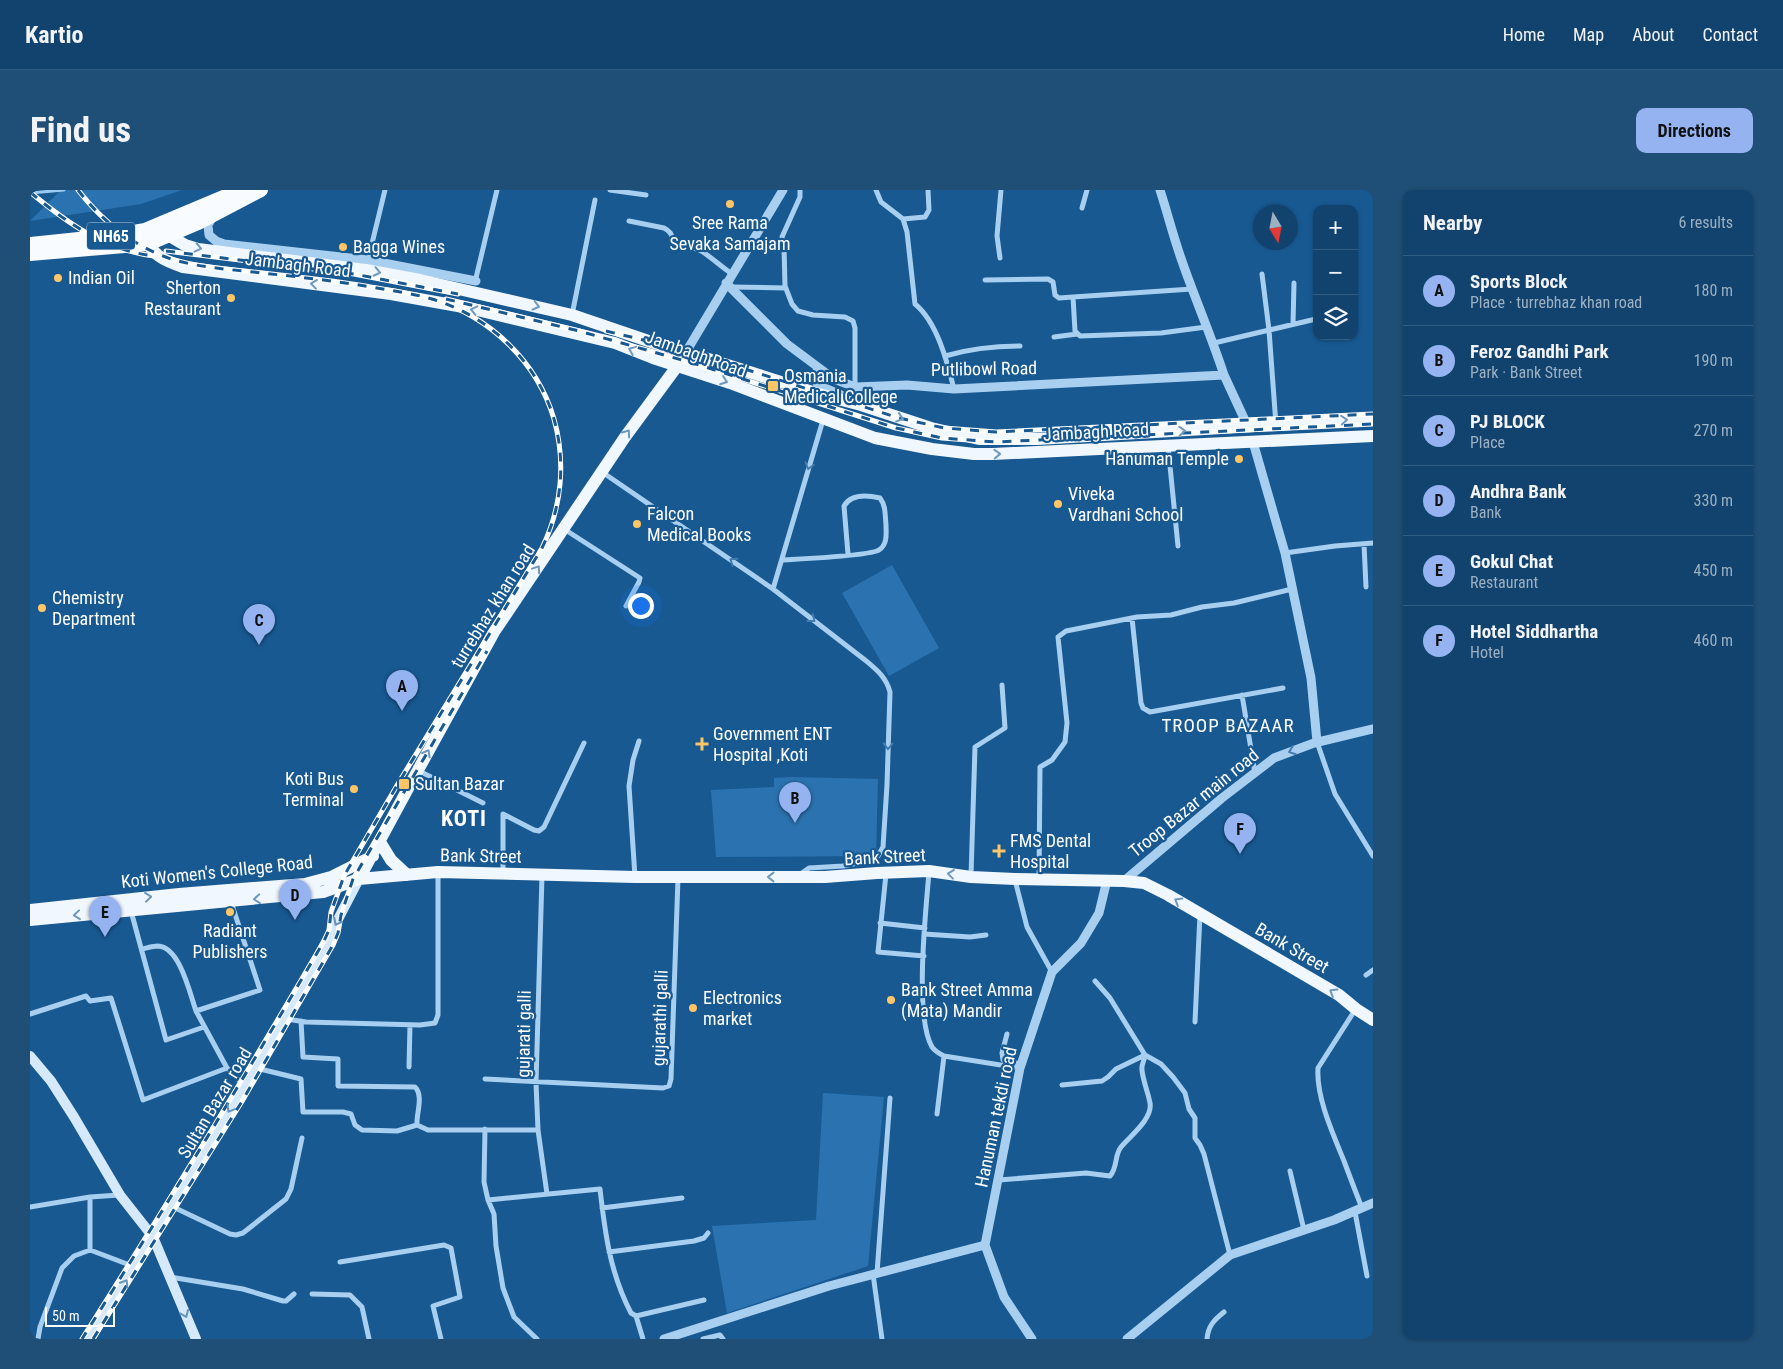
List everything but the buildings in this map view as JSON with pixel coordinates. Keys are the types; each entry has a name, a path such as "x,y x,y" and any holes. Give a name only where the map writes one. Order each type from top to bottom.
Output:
{"highway":[{"name":"NH65","path":"30,244 117,235 150,229 240,190"},
{"name":"NH65","path":"30,254 148,244 213,216 261,190"}],"main road":[{"name":"Jambagh Road","path":"150,229 198,249 366,270 474,286 572,315 666,347 783,383 861,405 931,428 973,438 994,440 1038,439 1373,419"},
{"path":"148,244 150,229"},
{"name":"Jambagh Road","path":"148,244 161,259 183,267 390,294 469,308 616,344 875,438 965,453 1051,452 1373,436"},
{"name":"turrebhaz khan road","path":"359,879 494,632 625,437 678,365"},
{"path":"783,383 784,396 790,401 793,408"},
{"path":"965,453 971,449 973,438"},
{"path":"380,842 391,860 407,875"},
{"name":"Koti Women's College Road","path":"30,910 179,894 305,884 331,877 373,856"},
{"name":"Bank Street","path":"359,879 438,872 635,877 826,877 886,872 929,871 971,877 1107,880 1144,883 1339,995 1373,1020"},
{"name":"Koti Women's College Road","path":"30,920 322,892 359,879"},
{"name":"Sultan Bazar road","path":"90,1339 286,1019 359,879"},
{"path":"30,1056 51,1081 120,1195 153,1237 196,1339"}],"street":[{"path":"368,260 385,190"},
{"path":"213,216 208,225 209,235 224,244 368,260 474,286 497,190"},
{"path":"610,190 646,195"},
{"path":"686,352 728,285 732,274 783,190"},
{"path":"800,190 800,197 782,233 786,288 792,304 798,312 845,317 853,321 855,328 855,387"},
{"path":"876,190 881,202 902,219 907,232 915,304 922,310 937,336 954,388"},
{"path":"902,219 925,217 929,210 928,190"},
{"path":"1000,258 997,236 1001,190"},
{"path":"1082,208 1087,190"},
{"path":"1160,190 1182,263 1214,343 1224,376 1248,426"},
{"path":"572,315 595,200"},
{"path":"629,221 668,230 673,241 702,252 732,274"},
{"path":"1262,274 1269,330 1276,425"},
{"path":"985,280 1048,279 1053,282 1056,295 1059,298 1192,289"},
{"path":"1293,324 1294,283"},
{"path":"728,285 786,288"},
{"name":"Putlibowl Road","path":"728,285 787,344 834,379 855,387 907,385 954,388 1224,376"},
{"path":"1073,297 1075,331 1077,334"},
{"path":"1214,343 1313,320"},
{"path":"1054,337 1077,334 1080,336 1161,333 1206,327"},
{"path":"945,356 979,349 1020,346"},
{"path":"818,368 816,374 817,383 861,405"},
{"path":"773,589 823,420"},
{"path":"1253,442 1285,552 1311,678 1317,742 1335,794 1373,856"},
{"path":"1168,445 1178,546"},
{"path":"602,472 773,589 878,671 887,683 890,692 883,847 878,856 868,861 843,866 809,868 801,872 797,877"},
{"path":"782,560 848,554 878,551 884,545 886,536 884,503 880,498 872,496 854,497 848,500 844,506 848,554"},
{"path":"564,529 640,578 626,606"},
{"path":"1285,552 1373,543"},
{"path":"1364,544 1366,587"},
{"path":"1039,879 1040,767 1052,760 1066,742 1067,723 1058,637 1066,631 1132,618 1171,614 1234,603 1292,589"},
{"path":"1132,618 1141,703 1150,712 1283,688"},
{"path":"971,877 974,746 1006,728 1002,685"},
{"path":"1242,695 1255,773"},
{"name":"Troop Bazar main road","path":"1124,881 1222,798 1274,758 1317,742 1373,729"},
{"path":"635,877 629,786 633,760 639,741"},
{"path":"503,874 503,814 534,830 539,831 544,827 551,808 556,802 584,743"},
{"path":"418,770 483,803"},
{"path":"929,871 924,931 923,1004 925,1020 933,1049 944,1056 1020,1066"},
{"path":"286,1019 420,1025 435,1023 438,1015 438,872"},
{"path":"886,872 878,950 880,953 924,956"},
{"name":"gujarati galli","path":"542,874 536,1083 538,1130 547,1194"},
{"name":"gujarathi galli","path":"536,1083 662,1088 669,1086 671,1079 678,877"},
{"path":"1015,879 1027,927 1052,972"},
{"name":"Hanuman tekdi road","path":"985,1245 1020,1066 1052,972 1081,943 1099,913 1107,880"},
{"path":"196,1011 260,990 231,901"},
{"path":"131,910 166,1040 204,1027"},
{"path":"1195,1022 1200,914"},
{"path":"880,923 970,937 986,935"},
{"path":"142,949 158,946 169,950 177,959 196,1011 204,1027 227,1068 245,1086"},
{"path":"1366,975 1373,970"},
{"path":"1095,982 1110,998 1145,1055 1161,1064 1173,1076 1184,1093 1189,1109 1195,1118 1195,1138 1204,1154 1230,1255"},
{"path":"30,1014 86,996 90,1001 111,998 143,1100 227,1068"},
{"path":"1356,1009 1318,1068 1317,1076 1319,1089 1358,1210 1367,1276"},
{"path":"301,1021 303,1057 338,1059 338,1086 415,1086 418,1089 419,1095 416,1119 418,1125"},
{"path":"408,1067 410,1024"},
{"path":"1007,1034 1002,1053 1004,1060 1020,1066"},
{"path":"1062,1085 1102,1081 1116,1069 1145,1055"},
{"path":"998,1180 1086,1173 1110,1176 1114,1171 1120,1148 1129,1140 1147,1117 1151,1107 1141,1068 1145,1055"},
{"path":"937,1114 944,1056"},
{"path":"255,1068 301,1079 304,1112 343,1112 351,1114 355,1125 362,1130 397,1131 418,1125 428,1130 538,1130"},
{"path":"485,1079 536,1083"},
{"path":"882,1339 875,1273 890,1098"},
{"path":"485,1129 484,1182 488,1200 494,1214 496,1246 503,1288 514,1317 537,1339"},
{"path":"171,1206 230,1234 243,1233 286,1199 291,1189 302,1138"},
{"path":"1290,1171 1304,1230"},
{"path":"488,1200 600,1189 614,1275 622,1297 631,1313 636,1316 642,1339"},
{"path":"30,1207 90,1197 120,1195"},
{"path":"90,1197 90,1250"},
{"path":"602,1208 682,1198"},
{"path":"1127,1339 1230,1255 1334,1220 1373,1203"},
{"path":"609,1252 694,1241 704,1238 708,1233"},
{"path":"664,1339 820,1289 985,1245 1004,1297 1032,1339"},
{"path":"340,1262 444,1246 451,1248 460,1297 433,1306 441,1339"},
{"path":"38,1339 40,1327 62,1268 74,1256 90,1250 135,1267"},
{"path":"169,1277 234,1287 283,1301 286,1301 294,1294"},
{"path":"312,1294 350,1295 362,1307 369,1339"},
{"path":"636,1316 704,1300"},
{"path":"1207,1339 1207,1332 1212,1321 1224,1312"},
{"path":"698,1328 702,1339 716,1335 723,1339"}],"shaded area":[{"path":"61,190 182,190 141,204 30,221"},
{"path":"892,565 939,648 889,676 842,593"},
{"path":"774,778 878,779 876,856 716,857 711,790 774,787"},
{"path":"823,1093 884,1097 868,1266 727,1313 712,1226 816,1220"}],"waterway":[{"path":"30,193 64,190"}],"railway":[{"path":"78,190 97,212 131,240 171,259 211,267 323,280 408,293 432,299 473,317 508,344 536,378 554,419 558,435 561,468 558,501 542,548 344,876 331,912 329,930 324,941 205,1141 82,1339"},
{"path":"30,192 58,214 103,241 119,248 154,256"},
{"path":"166,251 354,274 458,294"},
{"path":"446,299 579,331 696,364 896,428 942,438 996,442 1373,424"},
{"path":"606,331 685,350 899,418 944,428 996,432 1373,414"},
{"path":"93,1339 241,1103 333,945 353,879 487,651"}],"place":[{"name":"Sree Rama Sevaka Samajam","path":"730,204"},
{"name":"Bagga Wines","path":"343,247"},
{"name":"Indian Oil","path":"58,278"},
{"name":"Sherton Restaurant","path":"231,298"},
{"name":"Osmania Medical College","path":"773,386"},
{"name":"Hanuman Temple","path":"1239,459"},
{"name":"Viveka Vardhani School","path":"1058,504"},
{"name":"Falcon Medical Books","path":"637,524"},
{"name":"Chemistry Department","path":"42,608"},
{"name":"PJ BLOCK","path":"259,645"},
{"name":"Sports Block","path":"402,711"},
{"name":"Government ENT Hospital ,Koti","path":"702,744"},
{"name":"Sultan Bazar","path":"404,784"},
{"name":"Koti Bus Terminal","path":"354,789"},
{"name":"Feroz Gandhi Park","path":"795,823"},
{"name":"FMS Dental Hospital","path":"999,851"},
{"name":"Hotel Siddhartha","path":"1240,854"},
{"name":"Radiant Publishers","path":"230,912"},
{"name":"Andhra Bank","path":"295,920"},
{"name":"Gokul Chat","path":"105,937"},
{"name":"Bank Street Amma (Mata) Mandir","path":"891,1000"},
{"name":"Electronics market","path":"693,1008"}],"district":[{"name":"TROOP BAZAAR","path":"1228,725"},
{"name":"KOTI","path":"464,818"}]}
